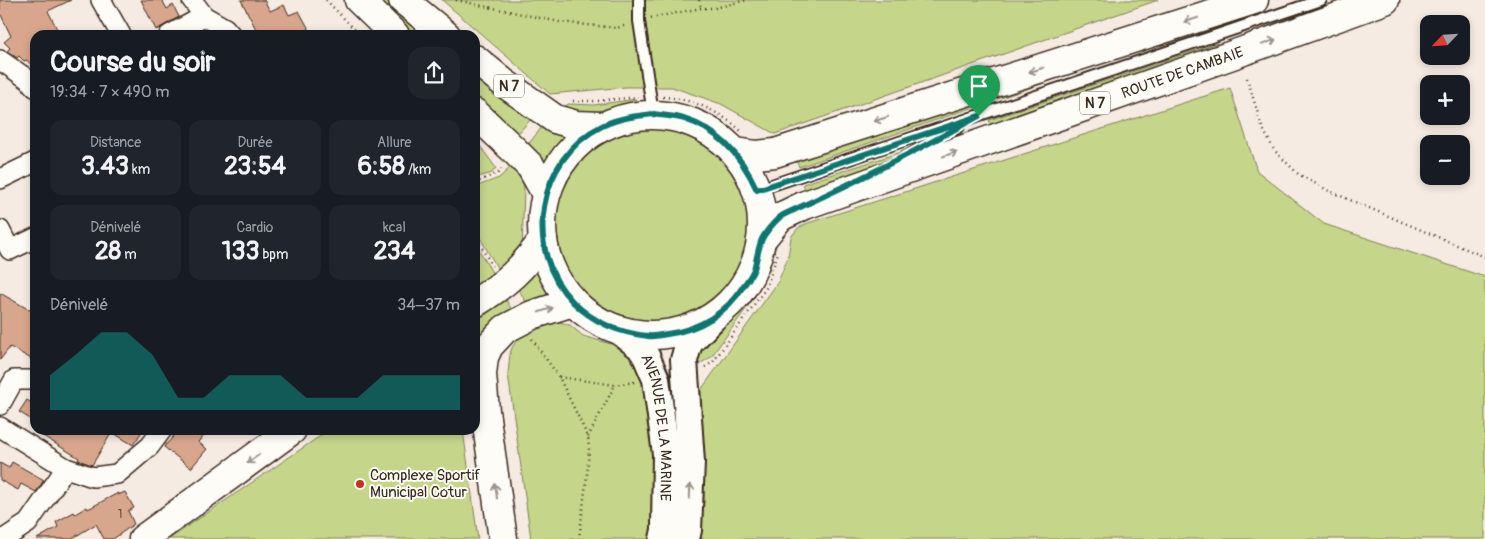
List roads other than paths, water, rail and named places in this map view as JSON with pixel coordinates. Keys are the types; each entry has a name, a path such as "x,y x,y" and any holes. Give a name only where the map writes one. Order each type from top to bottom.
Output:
{"main road":[{"path":"359,0 390,30"},
{"path":"403,0 440,30"},
{"path":"740,143 748,170 757,190 770,243 736,298 712,319 682,332 650,336 618,330 594,319 573,302 558,284 548,262 543,240 542,217 546,194 552,177 573,147 587,135 602,126 627,117 646,105 740,143 756,155 775,153 1254,0"},
{"name":"ROUTE DE CAMBAIE","path":"770,243 780,217 805,204 1385,0"},
{"name":"N 7","path":"480,63 504,83 555,119 569,123 602,126"},
{"path":"480,118 531,167 546,194"},
{"path":"480,300 502,286 526,263 543,240"},
{"path":"503,539 482,374 484,357 489,346 513,339 532,315 573,302"},
{"name":"AVENUE DE LA MARINE","path":"686,539 691,462 684,360 689,343 712,319"},
{"name":"AVENUE DE LA MARINE","path":"618,330 640,347 656,379 666,454 666,530 663,539"},
{"path":"143,539 285,435"}],"street":[{"path":"101,0 118,30"},
{"path":"192,0 204,16 227,30"},
{"path":"178,30 204,16"},
{"path":"0,60 30,81"},
{"path":"0,179 30,164"},
{"path":"0,230 10,250 30,240"},
{"path":"0,405 14,380 30,380"},
{"path":"0,427 66,468 93,477 117,474 150,446 158,435"},
{"path":"4,539 28,524 66,468"}],"lane":[{"path":"638,0 646,105"},
{"path":"757,190 1321,0"},
{"path":"805,204 910,155 979,116"}],"place":[{"name":"Complexe Sportif Municipal Cotur","path":"360,484"}]}
